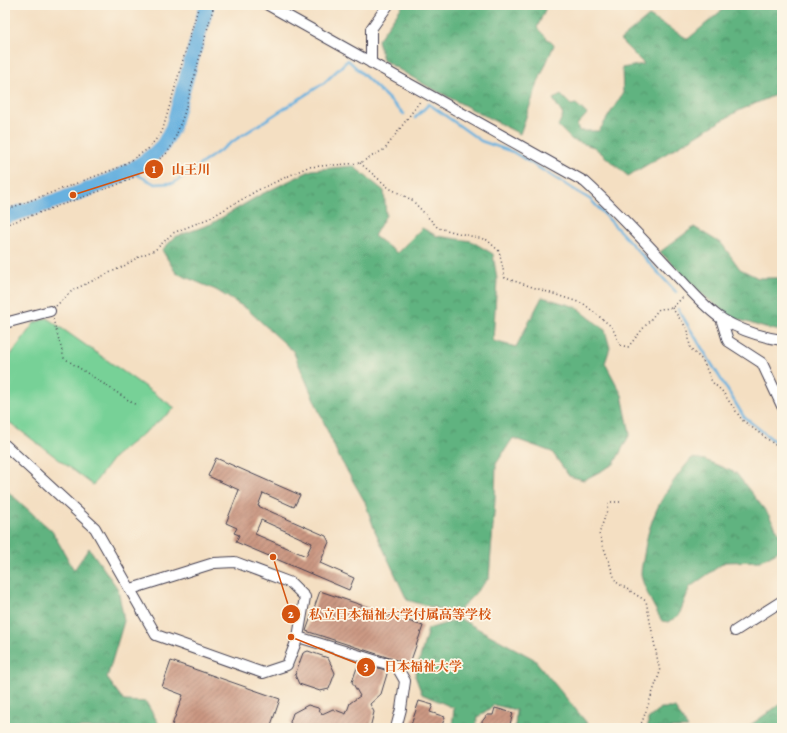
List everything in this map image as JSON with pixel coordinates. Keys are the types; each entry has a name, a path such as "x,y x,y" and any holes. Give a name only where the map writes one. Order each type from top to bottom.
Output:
{"street":[{"path":"268,5 585,182 604,199 690,289 720,318 741,329 760,336 782,340"},
{"path":"371,63 371,28 388,5"},
{"path":"5,323 50,311"},
{"path":"720,318 728,341 762,363 782,406"},
{"path":"5,445 95,528 156,635 263,673 287,665 298,637 305,597 291,583 235,562 214,563 131,589"},
{"path":"735,631 782,601"},
{"path":"298,637 397,667 405,681 401,709 396,728"}],"path":[{"path":"5,210 120,167 134,160 157,140 166,122 199,5"},
{"path":"144,171 167,153 173,144 184,114 214,5"},
{"path":"136,405 64,358 50,311 73,290 124,266 140,256 156,250 173,233 210,218 258,190 308,167 360,163 385,149 426,93"},
{"path":"360,163 388,188 412,200 438,228 487,240 499,251 505,278 584,304 612,327 620,345 628,347 659,309 672,308 690,289"},
{"path":"5,225 114,186 134,176"},
{"path":"672,308 688,330 690,348 702,361 712,382 722,391 742,420 782,450"},
{"path":"620,502 610,502 599,534 616,582 646,601 660,672 642,722 638,728"}],"green space":[{"path":"403,5 547,5 537,28 554,45 539,80 520,134 427,86 383,60 378,40"},
{"path":"728,5 782,5 782,47 780,48 782,61 782,92 738,111 628,176 594,147 572,140 558,126 563,115 553,99 561,95 571,105 576,104 587,114 577,125 579,131 599,131 623,93 622,68 644,64 620,40 649,16 688,39"},
{"path":"353,166 384,191 386,215 374,236 397,253 422,228 437,236 471,241 493,254 497,279 493,341 516,347 542,297 576,307 605,330 610,348 605,363 622,395 630,434 614,464 584,480 569,476 552,452 513,438 496,464 495,500 489,578 456,614 407,600 375,531 365,502 338,455 293,351 247,309 216,290 176,273 162,250 175,237 211,224 260,195 312,170"},
{"path":"694,227 722,244 740,269 758,278 782,278 782,331 765,328 731,317 704,296 660,252"},
{"path":"47,318 175,408 114,457 93,485 5,419 5,363 34,323"},
{"path":"692,458 705,460 736,473 768,514 782,539 782,549 760,561 725,562 690,587 679,615 669,622 662,621 653,605 641,574 646,541 660,503 674,480"},
{"path":"5,489 52,531 74,570 89,548 118,589 124,621 107,678 124,701 146,702 161,728 5,728"},
{"path":"460,619 534,659 591,728 515,728 516,710 494,705 478,717 475,728 452,728 454,708 422,694 415,676 428,629"},
{"path":"782,703 782,728 746,728"},
{"path":"661,708 675,708 688,728 648,728 648,719"}],"building":[{"path":"216,458 300,495 294,507 263,493 258,506 326,536 329,542 320,563 354,578 349,590 236,542 239,535 234,533 237,528 226,523 239,490 208,476","holes":["261,520 312,543 306,556 255,534"]},
{"path":"320,591 423,626 409,666 399,661 306,631"},
{"path":"308,651 328,658 335,673 329,689 320,691 299,684 295,675 303,653"},
{"path":"171,661 280,699 270,728 171,728 183,695 162,687"},
{"path":"359,662 385,670 387,674 381,694 370,704 374,712 370,728 292,728 290,722 293,713 308,705 318,708 322,714 333,709 346,714 350,703 360,696 352,682"},
{"path":"419,701 433,705 430,712 445,717 441,728 410,728"},
{"path":"495,708 513,713 509,728 481,728 481,723 487,715 493,715"}],"waterway":[{"path":"5,217 88,190 109,181 129,171 147,159 163,145 172,129 207,5"},
{"path":"130,171 155,184 174,183 235,140 324,83 348,60 404,114"},
{"path":"415,118 429,104 481,141 513,152 591,200 676,292"},
{"path":"678,309 744,417 782,447"}],"place":[{"name":"山王川","path":"73,195"},
{"name":"私立日本福祉大学付属高等学校","path":"273,557"},
{"name":"日本福祉大学","path":"291,637"}]}
